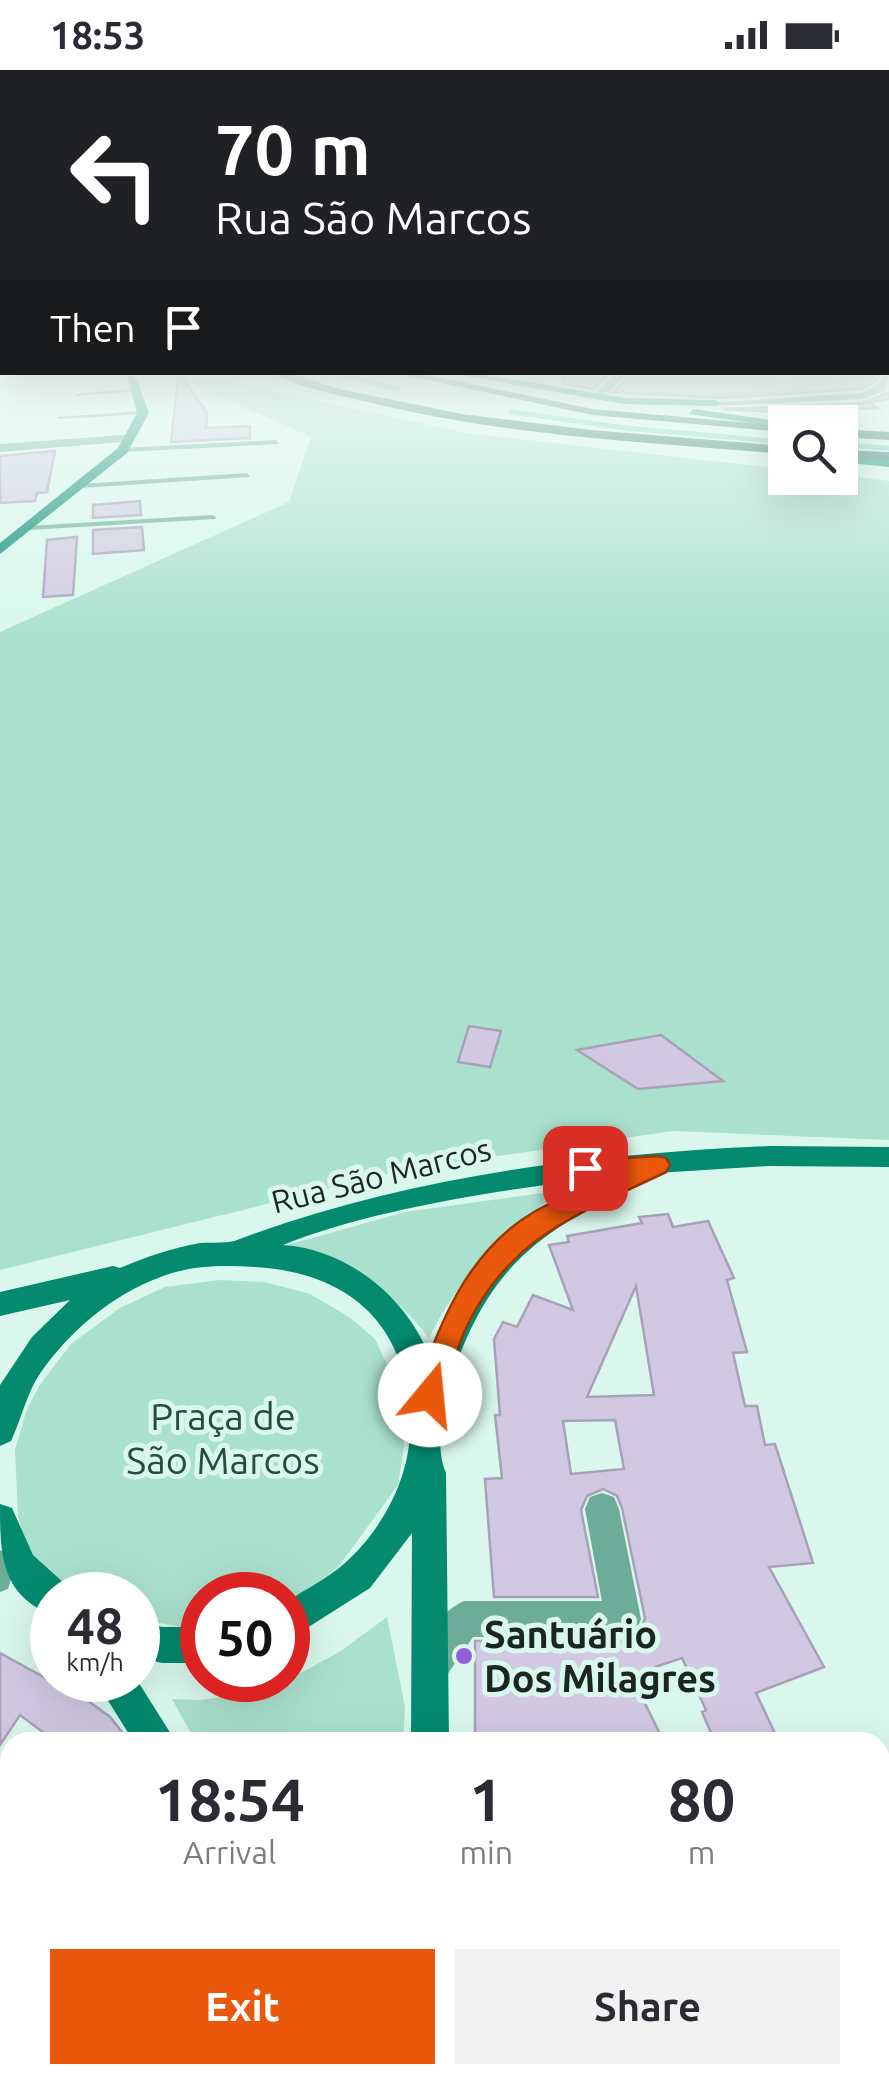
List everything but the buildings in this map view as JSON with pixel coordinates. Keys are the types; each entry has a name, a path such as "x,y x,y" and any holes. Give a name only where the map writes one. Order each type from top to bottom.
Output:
{"main road":[{"path":"0,550 116,456"},
{"path":"858,457 889,460"},
{"name":"Rua São Marcos","path":"244,1250 316,1222 470,1187 585,1168 752,1158 889,1158"},
{"name":"Rua São Marcos","path":"430,1395 450,1331 474,1288 505,1250 541,1220 658,1165"},
{"path":"0,1304 142,1271 192,1255 244,1250 290,1255 334,1270 371,1294 409,1338 430,1395 430,1732"},
{"path":"0,1430 25,1369 56,1329 97,1296 142,1271"},
{"path":"310,1611 360,1575 379,1554 417,1494 429,1451"},
{"path":"0,1520 8,1564 30,1580"},
{"path":"129,1702 150,1732"}],"street":[{"path":"432,1664 464,1619 623,1618 602,1509"}],"lane":[{"path":"81,486 247,475"},
{"path":"28,528 212,517"}],"green space":[{"path":"305,456 669,456 768,467 768,495 858,495 858,477 889,481 889,1140 673,1131 408,1169 0,1270 0,632 289,502"},
{"path":"565,1190 522,1220 486,1254 455,1293 429,1338 399,1305 366,1279 329,1259 287,1245 405,1212"},
{"name":"Praça de São Marcos","path":"220,1280 264,1282 310,1294 349,1317 375,1339 393,1378 404,1447 398,1485 339,1566 310,1590 310,1572 180,1572 180,1627 160,1623 160,1572 50,1572 27,1551 18,1516 15,1450 26,1412 39,1386 71,1344 120,1308 165,1287"},
{"path":"387,1617 405,1707 404,1732 190,1732 172,1699 310,1702 310,1668"}],"place":[{"name":"Santuário Dos Milagres","path":"464,1656"}],"route":[{"path":"430,1395 450,1331 474,1288 505,1250 541,1220 587,1195 658,1165 585,1168"}]}
